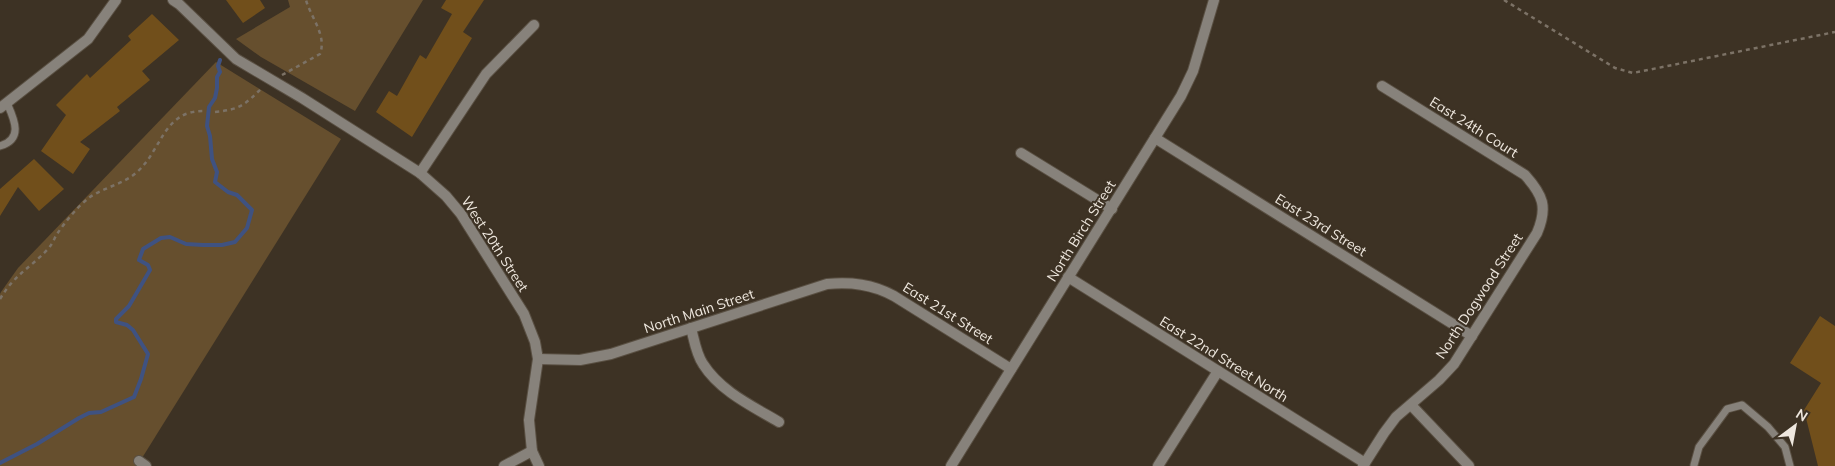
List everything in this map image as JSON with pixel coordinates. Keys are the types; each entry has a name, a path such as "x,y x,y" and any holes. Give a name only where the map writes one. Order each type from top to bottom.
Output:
{"street":[{"path":"3,105 88,39 116,0"},
{"name":"West 20th Street","path":"173,0 236,59 302,98 420,173 446,196 461,214 524,314 535,342 538,359"},
{"name":"North Birch Street","path":"951,466 1181,96 1193,71 1214,0"},
{"path":"420,173 486,74 534,25"},
{"name":"East 24th Court","path":"1382,86 1525,175 1536,187 1542,200"},
{"name":"East 23rd Street","path":"1155,138 1472,336"},
{"path":"1021,153 1112,208"},
{"name":"North Dogwood Street","path":"1364,465 1396,418 1454,364 1537,233 1544,209 1542,200"},
{"name":"East 22nd Street North","path":"1068,277 1364,465"},
{"name":"North Main Street","path":"538,359 569,360 597,358 827,284 852,283 868,285"},
{"name":"East 21st Street","path":"868,285 894,296 1011,369"},
{"path":"691,328 702,363 716,381 739,399 779,422"},
{"path":"538,359 529,420 532,450 539,466"},
{"path":"1158,466 1218,371"},
{"path":"1410,405 1469,466"},
{"path":"504,466 532,450"}],"lane":[{"path":"0,146 8,144 14,137 16,128 13,116 3,105"},
{"path":"1694,466 1699,447 1727,409 1742,405 1768,427 1784,447 1790,466"}],"path":[{"path":"215,112 241,107 250,101 271,80 320,54 323,46 322,36 306,0"},
{"path":"1504,0 1615,68 1633,73 1835,32"},
{"path":"0,299 16,277 48,249 63,226 86,202 98,193 132,177 150,158 164,132 180,117 191,111 203,112"}],"shaded area":[{"path":"288,0 423,0 355,111 261,57 236,39 290,7"},
{"path":"216,62 341,139 137,466 0,466 1,292 18,268"}],"building":[{"path":"226,0 260,0 265,8 243,23"},
{"path":"446,0 484,0 463,32 472,38 412,137 376,112 389,91 397,96 420,55 426,59 452,14 441,8"},
{"path":"152,14 179,40 142,71 150,80 117,107 120,111 80,142 90,149 73,174 41,151 66,115 56,105 87,74 90,78 131,40 128,36"},
{"path":"34,159 64,189 39,211 18,187 0,216 0,189"},
{"path":"1820,316 1835,326 1835,466 1818,466 1804,410 1821,383 1790,363"}],"waterway":[{"path":"0,463 37,444 89,413 101,412 134,397 148,354 133,330 127,325 116,322 116,319 129,306 150,270 148,265 139,260 143,249 161,238 170,237 186,244 222,245 235,242 247,228 252,210 237,195 228,192 215,182 217,172 212,159 207,126 209,107 215,98 217,88 220,60"}]}
